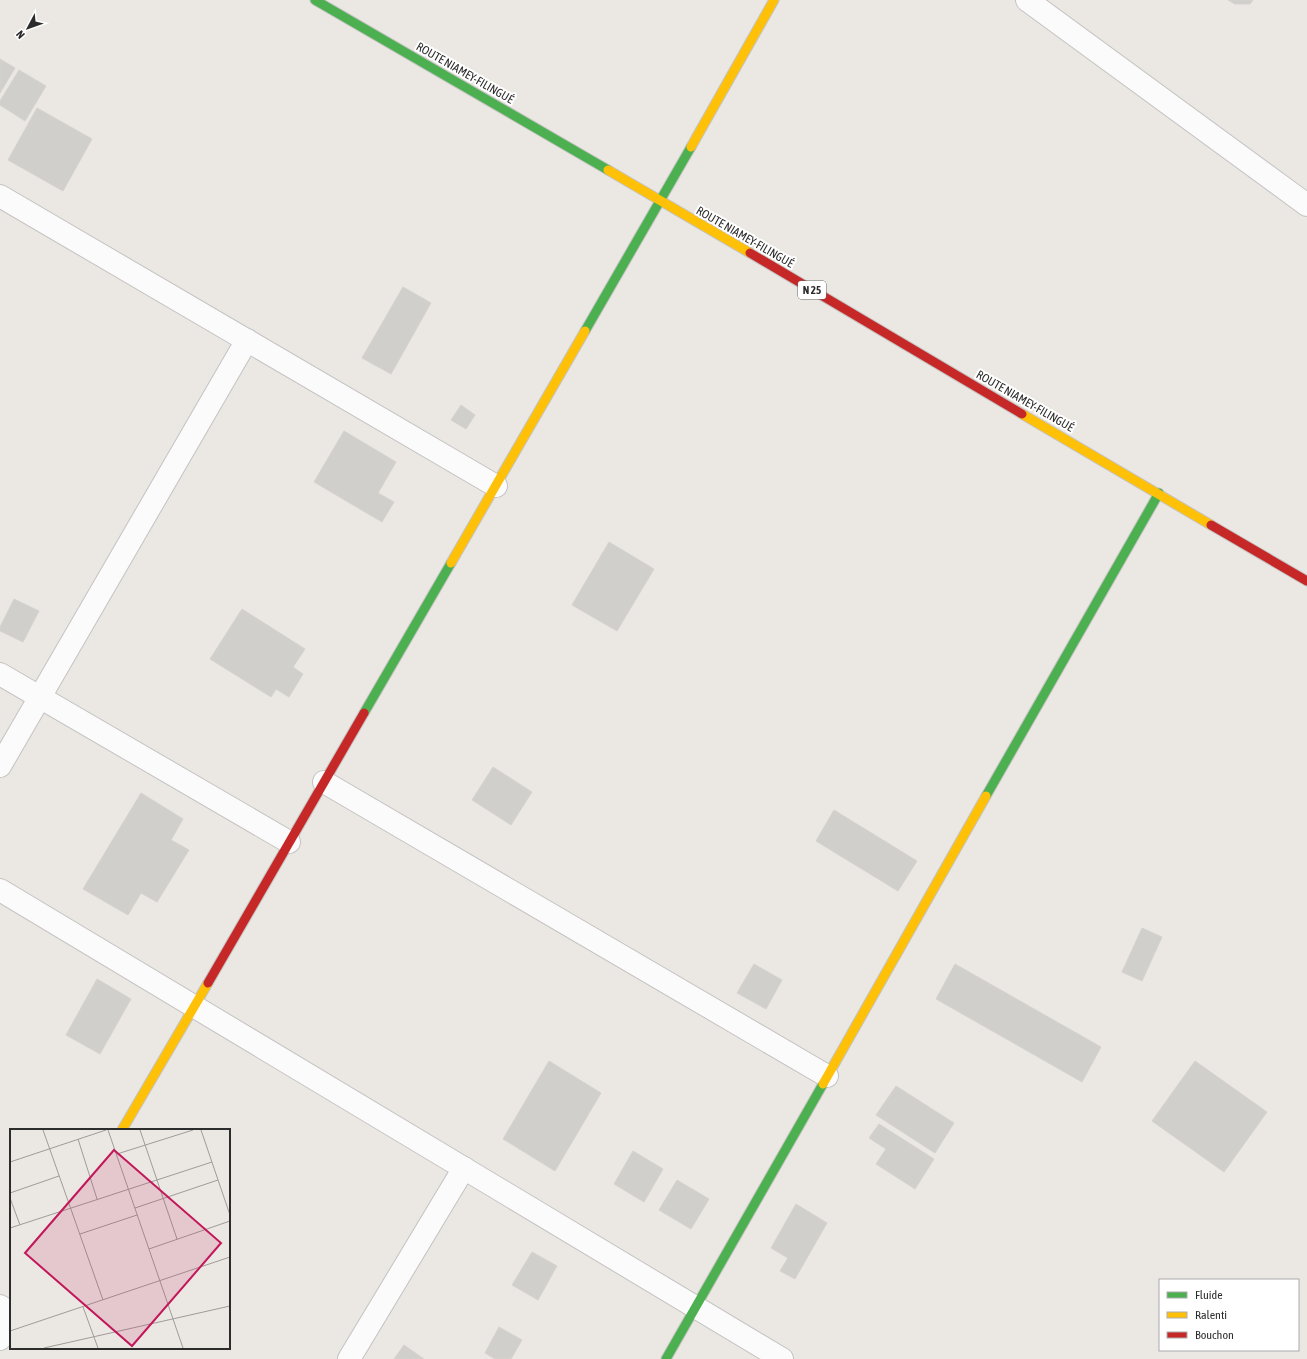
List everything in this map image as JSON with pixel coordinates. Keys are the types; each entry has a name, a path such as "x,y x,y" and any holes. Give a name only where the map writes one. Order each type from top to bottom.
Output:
{"street":[{"name":"ROUTE NIAMEY-FILINGUÉ","path":"315,0 1307,581"},
{"path":"123,1129 662,202 774,0"},
{"path":"1027,0 1307,205"},
{"path":"0,196 496,486"},
{"path":"0,766 247,340"},
{"path":"666,1359 1159,494"},
{"path":"0,674 289,842"},
{"path":"324,782 827,1076"},
{"path":"0,890 782,1359"},
{"path":"349,1359 464,1168"},
{"path":"0,1306 10,1312"},
{"path":"0,1339 10,1322"}],"building":[{"path":"1228,0 1253,0 1250,4 1235,4"},
{"path":"0,59 15,68 0,93"},
{"path":"19,70 46,86 25,121 0,105 0,101"},
{"path":"37,108 92,139 63,191 8,160"},
{"path":"403,287 431,303 391,374 362,358"},
{"path":"461,405 475,415 466,429 451,420"},
{"path":"344,431 396,462 378,493 394,502 382,522 314,482"},
{"path":"609,542 654,569 617,631 572,605"},
{"path":"14,599 39,611 23,642 0,631 0,627"},
{"path":"242,609 305,649 293,667 303,674 289,697 276,689 271,697 210,659"},
{"path":"493,767 532,792 511,825 472,800"},
{"path":"141,793 183,819 171,840 189,850 157,902 141,893 128,915 83,889"},
{"path":"834,810 917,861 898,891 816,841"},
{"path":"1142,928 1162,937 1142,981 1122,972"},
{"path":"754,964 782,980 766,1009 737,993"},
{"path":"955,964 1101,1047 1082,1082 936,999"},
{"path":"97,979 131,999 100,1054 66,1035"},
{"path":"549,1061 601,1093 555,1171 503,1139"},
{"path":"1195,1061 1267,1112 1224,1172 1152,1121"},
{"path":"896,1086 954,1123 935,1153 876,1115"},
{"path":"879,1124 934,1159 915,1189 876,1164 886,1149 869,1138"},
{"path":"633,1151 663,1169 644,1202 614,1184"},
{"path":"677,1180 709,1199 691,1229 659,1210"},
{"path":"796,1204 827,1223 795,1279 780,1271 788,1258 771,1248"},
{"path":"532,1252 557,1266 538,1300 512,1285"},
{"path":"499,1327 522,1340 511,1359 495,1359 485,1353"},
{"path":"404,1345 424,1359 394,1359"}],"traffic: fast":[{"path":"315,0 608,170"},
{"path":"585,331 691,147"},
{"path":"986,796 1159,493"},
{"path":"364,713 451,563"},
{"path":"666,1359 823,1084"}],"traffic: slow":[{"path":"691,147 774,0"},
{"path":"608,170 750,253"},
{"path":"451,563 585,331"},
{"path":"1022,414 1211,525"},
{"path":"823,1084 986,796"},
{"path":"123,1129 208,983"}],"traffic: jam":[{"path":"750,253 1022,414"},
{"path":"1211,525 1307,581"},
{"path":"208,983 364,713"}]}
